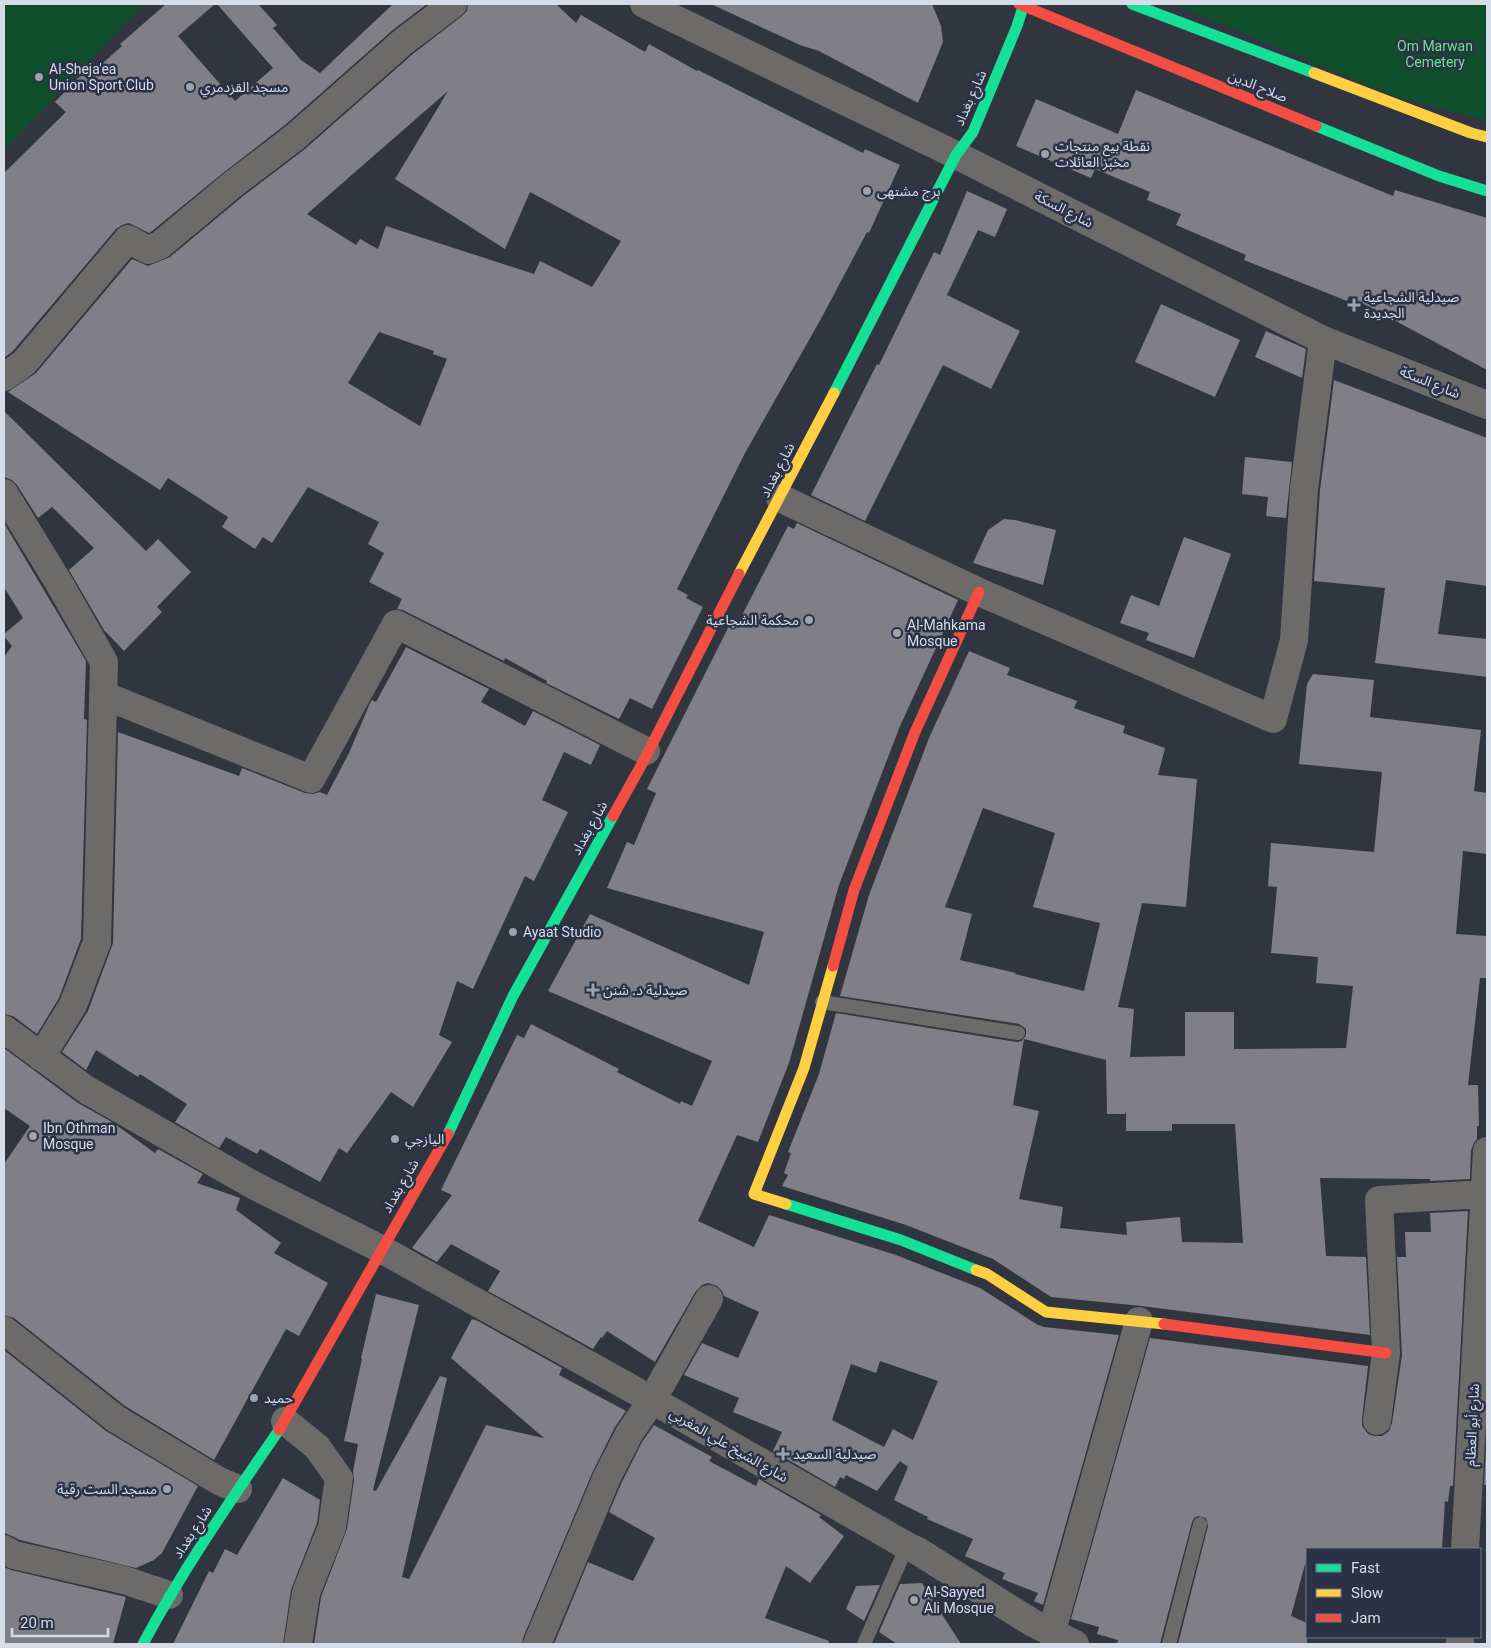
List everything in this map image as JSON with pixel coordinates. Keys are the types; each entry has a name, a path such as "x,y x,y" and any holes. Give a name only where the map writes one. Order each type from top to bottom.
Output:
{"main road":[{"path":"1132,4 1487,137"},
{"name":"شارع بغداد","path":"144,1644 169,1595 285,1421 449,1132 513,996 642,762 956,155 973,132 1017,26 1022,5"},
{"name":"صلاح الدين","path":"1022,5 1439,176 1487,191"},
{"path":"979,592 915,732 854,890 804,1068 754,1194 901,1240 987,1274 1046,1312 1139,1321 1386,1353"}],"street":[{"path":"4,377 24,363 128,239 148,250 160,245 232,185 295,137 404,41 453,4"},
{"name":"شارع السكة","path":"644,4 956,155 1323,340 1487,405"},
{"path":"780,498 979,592 1273,719 1294,640 1304,489 1323,340"},
{"path":"4,493 59,582 104,662 97,942 73,1005 41,1057"},
{"path":"103,695 311,779 396,624 646,752"},
{"name":"شارع الشيخ علي المغربي","path":"4,1029 87,1090 255,1186 381,1249 916,1550 1046,1636"},
{"name":"شارع أبو العظام","path":"1465,1548 1487,1151"},
{"path":"1377,1421 1386,1353 1379,1200 1485,1194"},
{"path":"537,1644 607,1477 628,1434 652,1400 710,1298"},
{"path":"1046,1636 1139,1321"},
{"path":"4,1330 116,1420 219,1481 238,1489"},
{"path":"285,1421 317,1447 339,1478 332,1527 306,1593 298,1644"},
{"path":"4,1549 14,1555 124,1580 169,1595"}],"lane":[{"path":"822,1002 1018,1033"},
{"path":"1169,1644 1200,1524"},
{"path":"864,1644 906,1546"}],"green space":[{"name":"Al-Sheja'ea Union Sport Club","path":"4,4 144,4 4,150"},
{"name":"Om Marwan Cemetery","path":"1174,4 1487,4 1487,121 1393,96"}],"building":[{"path":"166,4 215,4 178,36 235,101 273,68 217,4 258,4 277,25 273,28 301,60 320,73 393,4 427,4 394,29 285,125 152,231 149,233 129,223 116,229 13,351 4,358 4,173 66,112 55,102 82,74 86,78 122,46 120,44"},
{"path":"468,4 556,4 576,23 581,15 645,52 649,44 697,71 863,153 865,149 900,165 869,233 867,232 822,317 745,453 677,589 688,595 686,598 703,607 652,709 630,698 619,719 546,683 547,681 505,658 504,661 403,610 397,609 402,599 369,582 384,553 368,544 379,522 308,487 272,543 263,537 255,549 222,527 228,517 168,478 160,490 8,392 36,373 132,259 148,266 170,257 242,197 305,149 414,53 467,11","holes":["448,91 395,179 505,249 530,192 621,241 592,287 540,261 534,274 386,226 378,249 360,239 356,245 307,214","379,332 434,351 433,354 447,359 420,426 348,383"]},
{"path":"711,4 932,4 941,26 943,42 918,103 819,51 800,45"},
{"path":"1136,90 1393,196 1395,190 1487,218 1487,370 1349,296 1347,301 1244,260 1246,255 1176,225 1181,214 1147,200 1150,192 1095,169 1091,178 1016,146 1036,99 1118,134"},
{"path":"967,191 1007,209 995,237 978,230 947,295 1020,331 991,389 943,365 865,521 811,495 877,364 879,365 934,252 940,255"},
{"path":"1161,304 1240,340 1215,397 1135,362"},
{"path":"1266,331 1306,349 1302,378 1255,357"},
{"path":"1334,380 1487,438 1487,586 1446,580 1438,634 1487,639 1487,677 1375,663 1385,588 1314,581 1320,490"},
{"path":"4,411 146,551 158,539 191,572 157,607 162,612 124,651 104,630 69,570 94,548 52,507 38,518 17,485 12,480 4,477"},
{"path":"1245,457 1292,462 1286,518 1266,516 1268,497 1242,494"},
{"path":"1004,519 1056,530 1043,585 973,563 988,530"},
{"path":"4,523 86,661 84,719 87,720 81,939 59,998 37,1034 13,1016 4,1014 4,657 12,646 4,634 23,618 4,587"},
{"path":"797,523 958,600 900,726 839,885 789,1063 758,1142 737,1135 698,1221 754,1247 769,1215 896,1255 980,1288 1038,1325 1119,1335 1043,1605 1034,1601 1038,1593 1002,1579 1005,1573 965,1556 973,1539 927,1519 928,1517 894,1500 908,1467 900,1461 877,1491 846,1475 844,1479 840,1477 835,1487 773,1451 782,1432 733,1412 739,1398 684,1375 702,1343 738,1358 759,1312 724,1296 717,1286 708,1283 702,1285 696,1291 655,1362 607,1331 593,1349 488,1291 500,1271 451,1244 437,1262 412,1248 452,1195 441,1190 517,1035 524,1038 531,1024 619,1069 617,1072 680,1104 681,1101 692,1106 712,1061 548,991 590,914 749,985 764,932 607,888 627,842 634,845 656,793 647,789 731,622 737,625 788,526 794,529","holes":["880,1361 938,1381 913,1440 893,1429 884,1447 832,1420 851,1364 876,1373"]},
{"path":"1184,537 1231,554 1194,658 1146,640 1149,633 1120,623 1131,595 1159,606"},
{"path":"406,647 489,689 481,702 525,726 533,711 600,745 591,765 564,752 542,800 568,812 534,881 525,876 473,989 457,981 439,1035 452,1042 413,1107 391,1092 347,1153 339,1148 320,1182 260,1149 257,1154 226,1137 219,1148 175,1122 187,1104 140,1074 138,1077 96,1050 86,1070 62,1052 88,1011 113,943 118,732 239,776 242,768 305,793 313,794 320,792 327,795 349,753 370,703 372,700 376,702"},
{"path":"969,651 1010,668 1007,675 1077,701 1074,708 1125,726 1123,733 1165,748 1158,775 1197,779 1186,907 1142,903 1118,1007 1134,1009 1130,1057 1185,1056 1185,1012 1234,1012 1234,1049 1346,1048 1353,986 1316,983 1318,957 1271,953 1277,887 1268,886 1271,843 1374,852 1382,772 1299,764 1307,684 1313,674 1374,680 1370,717 1481,730 1474,791 1487,793 1487,854 1463,851 1456,934 1487,936 1487,978 1480,978 1468,1085 1478,1085 1479,1126 1477,1126 1477,1139 1471,1150 1470,1179 1430,1181 1430,1179 1320,1178 1326,1256 1366,1257 1370,1335 1141,1306 1051,1297 993,1259 906,1225 782,1186 788,1175 784,1173 791,1153 788,1152 819,1074 836,1013 1017,1042 1022,1041 1026,1035 1026,1029 1019,1024 840,996 869,895 929,738","holes":["983,808 1055,833 1033,907 1100,923 1084,991 960,960 972,914 945,907","1024,1039 1106,1060 1107,1114 1125,1114 1126,1111 1126,1131 1172,1131 1172,1124 1235,1124 1243,1243 1182,1242 1180,1217 1126,1222 1127,1235 1060,1228 1063,1207 1019,1199 1039,1111 1013,1105"]},
{"path":"4,1048 78,1103 112,1122 155,1153 158,1149 203,1174 197,1183 240,1198 236,1210 281,1243 274,1253 328,1283 299,1336 286,1329 214,1460 125,1406 14,1318 4,1315 4,1164 30,1126 4,1108"},
{"path":"1468,1211 1453,1486 1450,1486 1448,1502 1445,1501 1442,1548 1306,1548 1306,1561 1291,1616 1306,1623 1307,1644 1178,1644 1208,1526 1206,1518 1198,1516 1192,1522 1160,1644 1117,1644 1118,1640 1097,1634 1099,1627 1071,1619 1150,1338 1368,1366 1362,1426 1368,1434 1382,1436 1389,1431 1392,1423 1402,1355 1397,1257 1406,1257 1405,1232 1431,1232 1430,1213"},
{"path":"376,1294 419,1305 373,1490 376,1491 440,1376 447,1378 402,1577 409,1579 486,1425 544,1438 451,1358 472,1319 562,1368 559,1375 626,1411 615,1427 593,1471 522,1644 314,1644 321,1597 347,1529 358,1444 344,1441"},
{"path":"4,1350 106,1431 198,1486 162,1553 154,1560 136,1568 20,1540 4,1533"},
{"path":"654,1425 712,1457 709,1461 756,1486 759,1479 821,1515 819,1517 844,1536 810,1583 786,1566 765,1618 829,1641 828,1644 554,1644 588,1562 633,1581 655,1538 609,1512 642,1442"},
{"path":"1487,1430 1487,1485 1484,1485"},
{"path":"283,1478 320,1500 317,1523 291,1590 283,1644 173,1644 209,1571 213,1573 225,1549 237,1555"},
{"path":"4,1567 126,1597 113,1644 4,1644"},
{"name":"Al-Sayyed Ali Mosque","path":"922,1583 961,1644 897,1644 879,1632 900,1584"},
{"path":"880,1585 864,1621 846,1609 856,1586"}],"traffic: fast":[{"path":"834,393 956,155 973,132 1017,26 1024,4"},
{"path":"1132,4 1314,73"},
{"path":"1316,126 1439,176 1487,191"},
{"path":"448,1134 513,996 613,816"},
{"path":"786,1204 901,1240 976,1270"},
{"path":"143,1644 191,1562 279,1430"}],"traffic: slow":[{"path":"1314,73 1471,133 1487,137"},
{"path":"739,574 834,393"},
{"path":"786,1204 754,1194 804,1068 833,966"},
{"path":"976,1270 987,1274 1046,1312 1164,1324"}],"traffic: jam":[{"path":"1019,4 1316,126"},
{"path":"613,816 643,762 739,574"},
{"path":"833,966 854,890 915,732 979,592"},
{"path":"279,1430 448,1134"},
{"path":"1164,1324 1386,1353"}],"place":[{"name":"Al-Sheja'ea Union Sport Club","path":"39,77"},
{"name":"مسجد القزدمري","path":"190,87"},
{"name":"نقطة بيع منتجات مخبز العائلات","path":"1045,154"},
{"name":"برج مشتهى","path":"867,191"},
{"name":"صيدلية الشجاعية الجديدة","path":"1354,305"},
{"name":"محكمة الشجاعية","path":"809,620"},
{"name":"Al-Mahkama Mosque","path":"897,633"},
{"name":"Ayaat Studio","path":"513,932"},
{"name":"صيدلية د. شنن","path":"593,990"},
{"name":"Ibn Othman Mosque","path":"33,1136"},
{"name":"اليازجي","path":"395,1139"},
{"name":"حميد","path":"254,1398"},
{"name":"صيدلية السعيد","path":"783,1454"},
{"name":"مسجد الست رقية","path":"167,1489"},
{"name":"Al-Sayyed Ali Mosque","path":"914,1600"}]}
